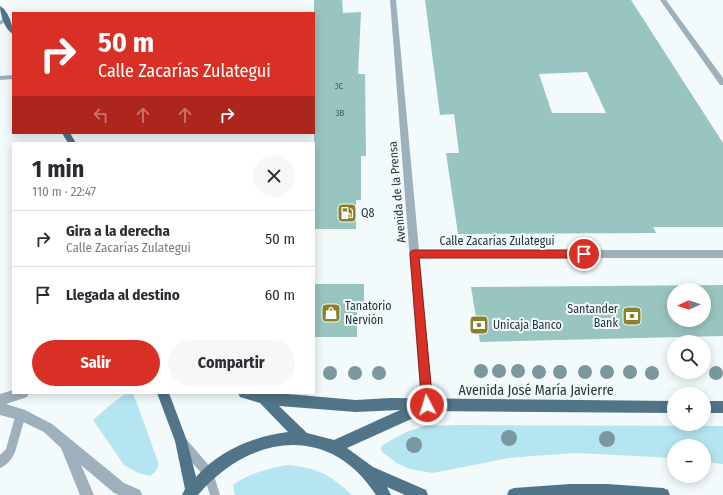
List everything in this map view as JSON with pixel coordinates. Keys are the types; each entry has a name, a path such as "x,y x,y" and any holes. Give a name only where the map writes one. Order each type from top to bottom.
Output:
{"main road":[{"path":"0,8 3,21 12,31"},
{"path":"163,394 181,441 191,493"},
{"path":"248,394 263,398 356,406 390,404 427,405"},
{"path":"263,398 303,438"},
{"name":"Avenida José María Javierre","path":"334,447 427,405 667,407"},
{"path":"711,407 723,408"},
{"path":"191,493 208,473 243,450 269,440 303,438 334,447 368,471 422,495"},
{"path":"368,471 384,495"},
{"path":"514,495 547,491 623,490 663,495"}],"street":[{"name":"Avenida de la Prensa","path":"393,0 427,405"},
{"path":"663,0 723,83"},
{"name":"Calle Zacarías Zulategui","path":"414,254 723,254"},
{"path":"0,400 19,394"},
{"path":"0,409 21,414 48,428 119,488 136,495"},
{"path":"66,443 87,495"}],"lane":[{"path":"0,78 12,77"},
{"path":"0,463 10,452 21,414"},
{"path":"181,441 208,473 215,495"}],"shaded area":[{"path":"126,394 133,394 158,462 158,467 150,476 138,473 124,465 93,420"},
{"path":"424,426 667,426 667,431 711,431 711,426 723,426 723,464 711,463 711,439 667,439 667,458 576,453 509,458 433,473 410,469 398,464 382,452 381,448 383,445 406,432"},
{"path":"287,465 307,468 322,473 330,477 352,495 235,495 233,485 239,481 259,472"}],"building":[{"path":"314,0 342,0 343,13 361,12 358,74 365,74 366,156 361,156 361,200 356,200 356,229 315,229"},
{"path":"425,0 631,0 723,143 723,227 653,227 656,233 458,234 446,153 459,153 454,114 440,115","holes":["587,72 606,113 552,113 539,74"]},
{"path":"315,284 364,284 364,311 357,312 357,337 315,337"},
{"path":"667,285 667,327 711,327 711,285 723,285 723,336 667,335 667,337 480,342 471,287"}],"place":[{"name":"Q8","path":"347,213"},
{"name":"Tanatorio Nervión","path":"331,313"},
{"name":"Santander Bank","path":"632,316"},
{"name":"Unicaja Banco","path":"479,325"}],"route":[{"path":"427,405 414,254 584,254"}]}
